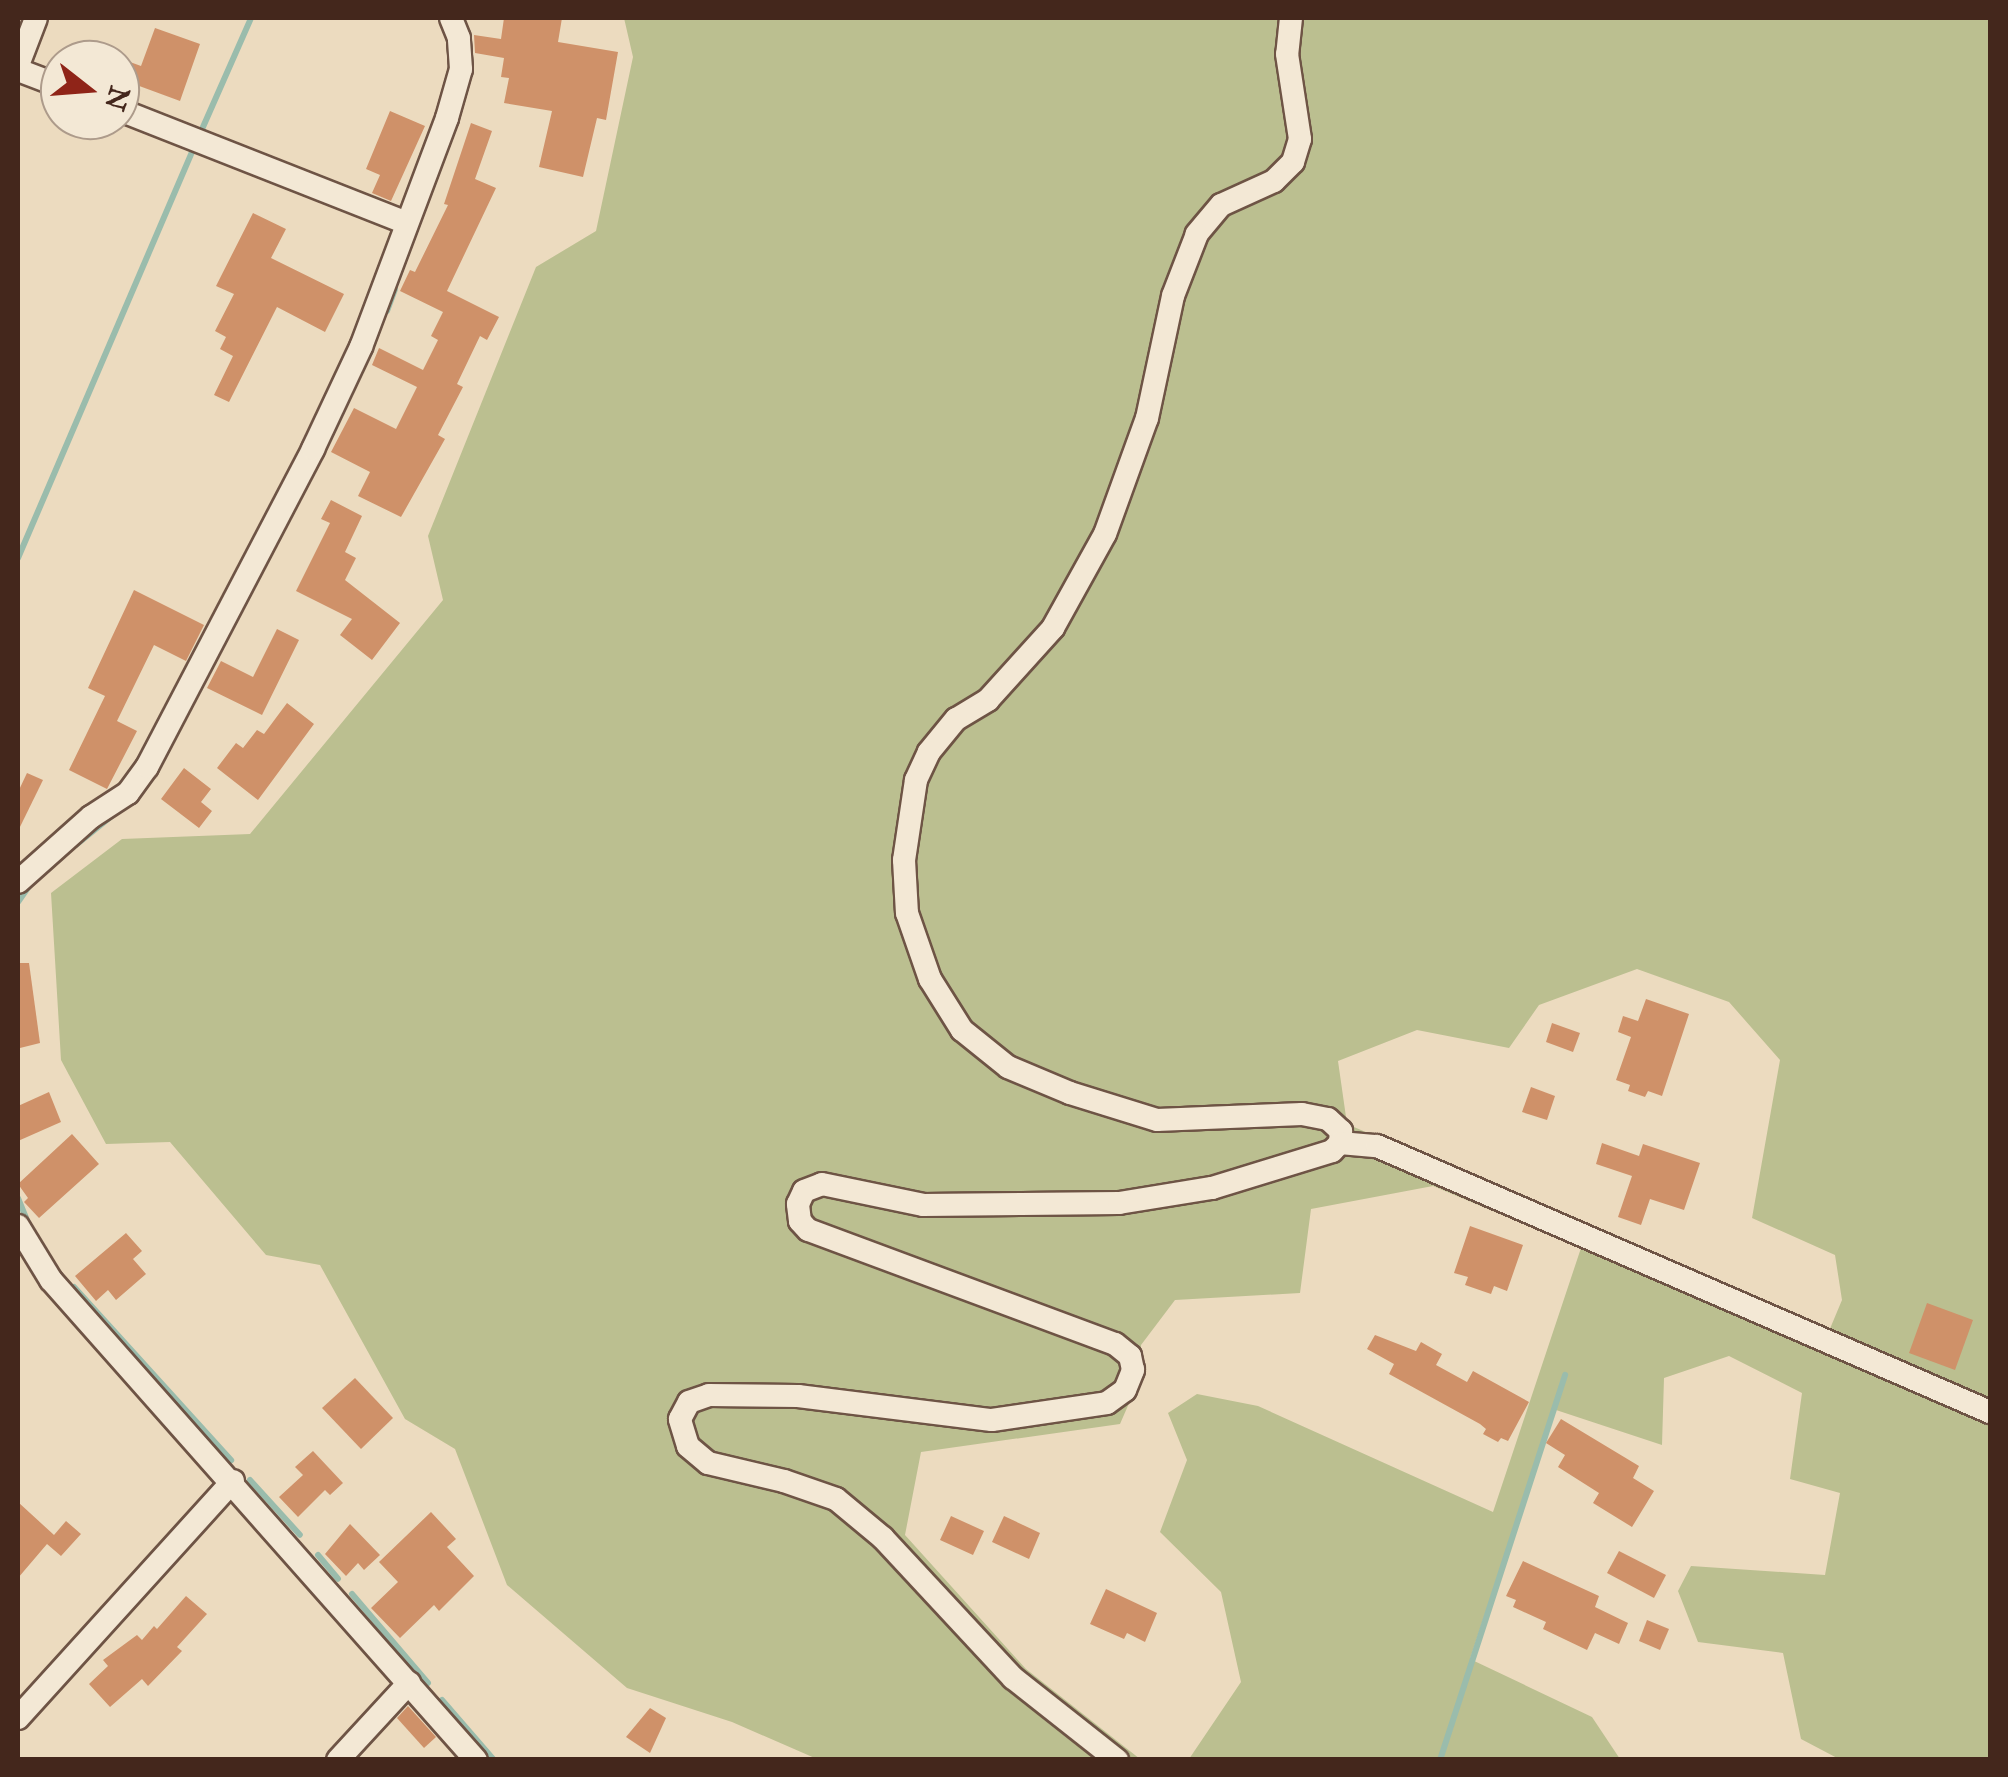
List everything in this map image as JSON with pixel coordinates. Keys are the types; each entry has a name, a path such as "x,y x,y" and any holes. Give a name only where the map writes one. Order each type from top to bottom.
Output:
{"street":[{"path":"18,68 36,18"},
{"path":"18,882 91,816 128,792 147,767 353,364 447,118 461,69 459,38 451,18"},
{"path":"1117,1760 1013,1678 883,1538 836,1499 784,1480 708,1463 688,1446 680,1419 689,1402 709,1395 798,1396 992,1420 1107,1403 1124,1390 1133,1370 1130,1356 1115,1344 808,1230 800,1221 798,1204 804,1191 822,1184 923,1206 1118,1203 1212,1188 1332,1151 1340,1143 1341,1132 1328,1119 1302,1114 1157,1120 1070,1093 1008,1067 962,1030 930,979 907,913 904,860 916,780 929,752 956,719 988,700 1053,628 1105,534 1147,418 1172,296 1197,234 1221,205 1274,181 1293,162 1300,139 1288,54 1291,18"},
{"path":"140,118 405,222"},
{"path":"1340,1143 1377,1146 1990,1412"},
{"path":"18,1226 52,1280 476,1760"},
{"path":"18,1718 232,1480"},
{"path":"338,1760 409,1684"}],"green space":[{"path":"624,18 1990,18 1990,1759 1839,1759 1801,1739 1783,1653 1698,1642 1678,1591 1691,1566 1825,1575 1840,1493 1790,1479 1802,1393 1729,1356 1664,1378 1662,1445 1553,1409 1470,1659 1592,1717 1620,1759 1189,1759 1241,1682 1221,1592 1160,1532 1187,1460 1168,1413 1197,1394 1258,1406 1493,1512 1581,1248 1433,1186 1311,1209 1300,1293 1175,1300 1141,1345 1140,1378 1120,1424 921,1452 905,1535 1026,1669 1140,1759 817,1759 732,1722 627,1688 507,1585 455,1449 405,1419 320,1265 266,1255 170,1142 106,1144 61,1060 51,893 122,839 250,834 443,600 428,536 536,267 596,231 633,57","holes":["1637,969 1729,1002 1780,1060 1752,1218 1835,1255 1842,1300 1829,1331 1347,1124 1338,1061 1417,1030 1509,1048 1539,1005"]}],"building":[{"path":"504,18 562,18 558,42 618,52 606,120 597,118 583,177 539,167 552,111 504,103 509,78 501,77 504,58 475,53 474,35 501,39"},
{"path":"155,28 200,44 180,101 140,86 141,66"},
{"path":"390,111 425,126 391,201 372,193 380,175 366,169"},
{"path":"471,123 492,131 475,179 496,188 447,291 499,317 487,340 480,336 457,384 463,387 438,435 445,439 401,517 358,496 370,472 331,452 354,408 396,429 417,387 372,365 379,348 423,370 438,340 431,336 443,312 400,291 410,270 415,272 448,205 444,204"},
{"path":"253,213 286,229 271,258 344,294 325,332 277,307 229,402 214,395 233,356 220,349 226,337 215,331 234,294 216,286"},
{"path":"331,500 362,516 345,552 356,558 345,580 400,623 372,660 340,635 352,619 296,591 330,523 321,519"},
{"path":"134,590 204,625 186,661 154,645 117,721 137,731 107,789 69,770 105,696 88,688"},
{"path":"277,629 299,640 262,715 207,688 221,661 253,677"},
{"path":"287,703 314,724 258,800 217,768 236,743 243,748 257,730 264,734"},
{"path":"184,768 211,789 201,802 212,811 199,828 161,799"},
{"path":"27,773 43,780 18,831 18,792"},
{"path":"18,963 29,963 40,1043 20,1048"},
{"path":"1646,999 1689,1014 1662,1096 1648,1091 1645,1097 1628,1091 1630,1085 1616,1080 1631,1037 1618,1032 1623,1016 1638,1021"},
{"path":"1552,1023 1580,1033 1573,1052 1546,1042"},
{"path":"1531,1087 1555,1096 1547,1120 1522,1112"},
{"path":"49,1092 61,1122 18,1141 18,1106"},
{"path":"72,1134 99,1164 39,1218 24,1202 28,1198 18,1184"},
{"path":"1602,1143 1639,1156 1643,1144 1700,1163 1684,1210 1650,1199 1641,1225 1618,1217 1632,1176 1596,1164"},
{"path":"1470,1226 1523,1245 1507,1291 1494,1286 1491,1294 1465,1285 1468,1277 1454,1273"},
{"path":"126,1233 142,1251 133,1259 146,1274 116,1300 108,1290 96,1301 75,1276"},
{"path":"1927,1303 1973,1320 1955,1370 1909,1353"},
{"path":"1375,1335 1416,1351 1421,1342 1442,1354 1436,1365 1467,1382 1473,1371 1529,1402 1508,1441 1501,1438 1498,1442 1483,1434 1486,1429 1480,1424 1389,1374 1394,1364 1367,1349"},
{"path":"355,1378 393,1418 361,1449 322,1408"},
{"path":"1561,1419 1639,1466 1633,1478 1654,1491 1632,1527 1593,1503 1599,1493 1558,1467 1565,1455 1546,1443"},
{"path":"313,1451 343,1483 330,1495 325,1490 298,1517 279,1497 303,1475 295,1467"},
{"path":"18,1502 54,1535 66,1521 81,1534 61,1556 47,1544 18,1578"},
{"path":"431,1512 456,1539 447,1547 474,1576 439,1611 434,1605 400,1638 371,1608 398,1582 379,1562"},
{"path":"951,1516 984,1531 973,1555 940,1540"},
{"path":"1004,1516 1040,1533 1029,1559 992,1542"},
{"path":"350,1524 380,1555 364,1570 358,1563 346,1576 325,1554"},
{"path":"1619,1551 1666,1575 1654,1598 1607,1573"},
{"path":"1523,1561 1599,1596 1595,1607 1628,1623 1619,1644 1595,1633 1587,1650 1543,1629 1546,1622 1513,1607 1516,1600 1506,1596"},
{"path":"1106,1589 1157,1613 1145,1642 1127,1633 1124,1639 1090,1624"},
{"path":"186,1596 207,1614 177,1647 182,1651 148,1686 142,1679 110,1707 89,1684 108,1666 103,1660 137,1635 142,1640 154,1626 157,1629"},
{"path":"1647,1620 1669,1629 1660,1650 1639,1641"},
{"path":"408,1706 436,1737 424,1748 397,1718"},
{"path":"650,1708 666,1718 650,1753 626,1737"}],"waterway":[{"path":"203,127 251,18"},
{"path":"18,558 192,153"},
{"path":"387,311 395,289"},
{"path":"76,845 113,815"},
{"path":"18,902 32,882"},
{"path":"18,1198 29,1225"},
{"path":"74,1287 231,1460"},
{"path":"1440,1760 1565,1375"},
{"path":"250,1480 300,1535"},
{"path":"318,1555 338,1579"},
{"path":"352,1594 428,1683"},
{"path":"442,1700 494,1760"}]}
